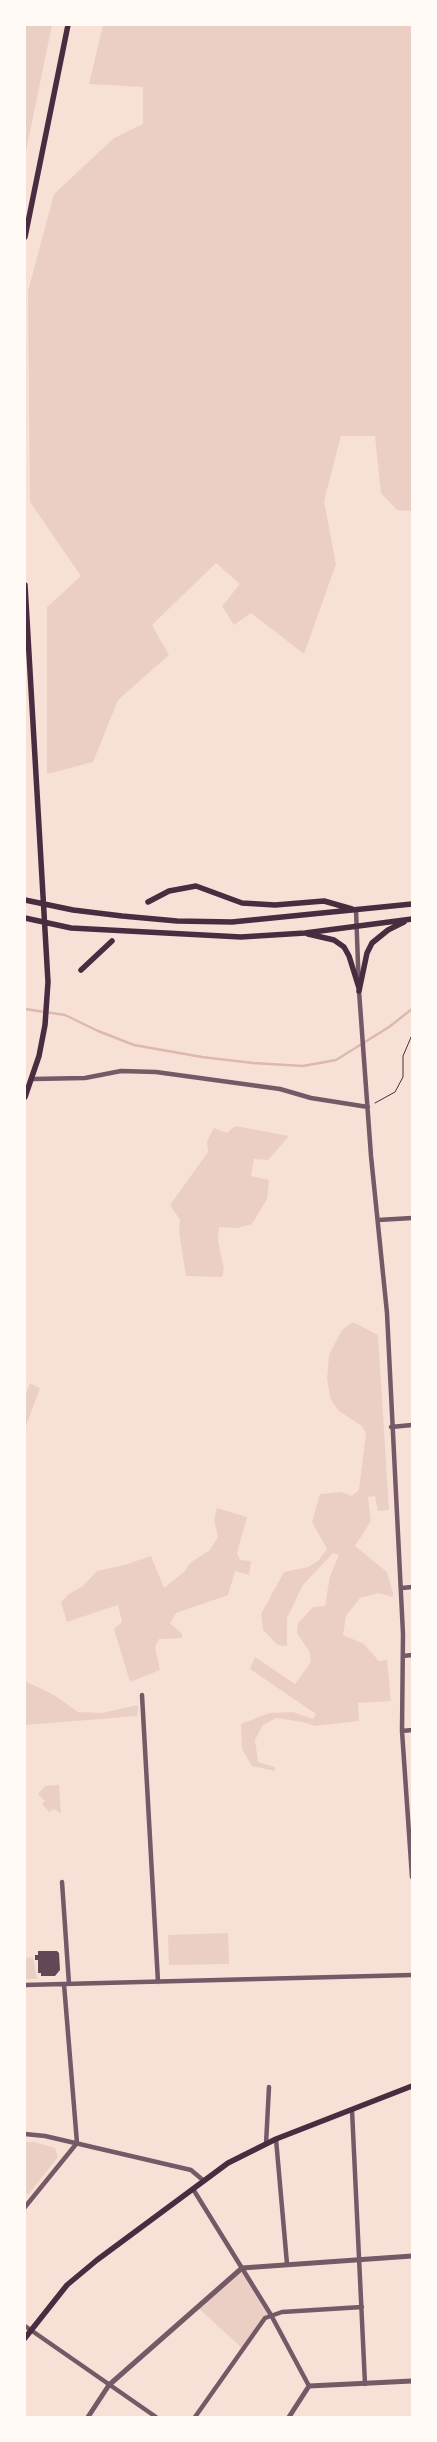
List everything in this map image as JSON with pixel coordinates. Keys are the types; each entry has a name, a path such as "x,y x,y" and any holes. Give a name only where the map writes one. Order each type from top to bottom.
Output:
{"main road":[{"path":"25,237 68,25"},
{"path":"25,585 48,982 45,1025 33,1078 25,1097"},
{"path":"148,902 169,891 196,886 242,903 275,906 324,900 356,910"},
{"path":"25,900 73,910 177,921 232,922 412,904"},
{"path":"25,918 71,928 242,937 304,933 410,920"},
{"path":"359,990 367,953 372,943 388,930 410,920"},
{"path":"304,933 334,940 344,947 349,956 359,990"},
{"path":"81,970 112,942"},
{"path":"25,2338 28,2328 74,2279 124,2239 228,2163 276,2139 412,2086"}],"street":[{"path":"356,910 359,990 387,1313 391,1427 402,1588 402,1731 412,1877"},
{"path":"33,1078 85,1078 121,1071 156,1072 280,1089 311,1098 368,1107"},
{"path":"378,1220 412,1218"},
{"path":"391,1427 412,1425"},
{"path":"402,1588 412,1587"},
{"path":"403,1656 412,1656"},
{"path":"142,1695 158,1982"},
{"path":"402,1731 412,1730"},
{"path":"25,2207 77,2144 66,1984 62,1882"},
{"path":"25,1985 412,1975"},
{"path":"266,2144 269,2087"},
{"path":"352,2110 365,2384"},
{"path":"25,2134 191,2170 204,2181"},
{"path":"276,2139 287,2264"},
{"path":"193,2190 271,2315 309,2386"},
{"path":"88,2417 109,2385 242,2268 412,2256"},
{"path":"196,2417 265,2318 282,2312 362,2307"},
{"path":"28,2328 156,2417"},
{"path":"309,2386 412,2381"},
{"path":"289,2417 309,2386"}],"path":[{"path":"368,1107 394,1092 403,1077 402,1056 412,1035"}],"shaded area":[{"path":"25,25 52,25 25,156"},
{"path":"103,25 412,25 412,511 397,510 381,493 375,436 341,436 324,501 336,564 304,654 251,613 234,625 222,606 240,584 216,563 152,625 169,655 118,700 93,762 47,774 47,607 81,576 30,502 28,291 54,194 114,138 143,124 143,87 89,84"},
{"path":"235,1126 289,1136 268,1160 254,1159 251,1176 269,1180 267,1199 252,1224 238,1228 219,1227 218,1241 224,1269 222,1277 186,1276 179,1231 180,1220 170,1205 208,1152 207,1141 214,1128 227,1133"},
{"path":"353,1322 378,1335 389,1510 378,1511 375,1496 368,1497 371,1521 355,1546 387,1572 393,1597 378,1593 360,1598 346,1616 343,1635 364,1644 379,1661 387,1660 391,1701 358,1703 359,1721 316,1726 276,1718 263,1725 255,1740 258,1762 275,1767 275,1771 252,1766 242,1749 241,1724 269,1713 293,1712 313,1719 316,1714 250,1669 255,1657 295,1684 311,1662 309,1651 297,1633 298,1623 313,1607 325,1606 330,1576 339,1555 333,1553 303,1585 287,1618 287,1646 278,1645 263,1630 261,1614 284,1572 308,1567 318,1561 327,1549 312,1522 320,1494 341,1492 352,1496 359,1490 366,1433 362,1426 339,1411 331,1400 327,1379 329,1355 342,1330"},
{"path":"30,1383 40,1388 25,1429 25,1396"},
{"path":"217,1508 247,1517 237,1553 240,1560 251,1561 249,1575 235,1571 228,1595 176,1613 170,1623 182,1634 182,1638 159,1639 155,1647 160,1670 130,1682 114,1629 122,1622 118,1605 67,1622 61,1602 69,1594 83,1586 97,1571 151,1556 164,1588 184,1572 190,1563 210,1550 218,1537 214,1519"},
{"path":"25,1681 54,1695 78,1712 102,1713 138,1705 137,1716 25,1725"},
{"path":"59,1785 61,1814 54,1809 49,1812 42,1804 45,1801 38,1794 45,1786"},
{"path":"228,1933 229,1964 169,1965 168,1935"},
{"path":"33,1957 37,1979 25,1979 25,1958"},
{"path":"25,2142 34,2142 55,2148 58,2157 28,2195 25,2192"},
{"path":"242,2268 271,2315 265,2318 243,2349 197,2307"}],"building":[{"path":"38,1951 57,1951 59,1953 60,1970 55,1976 41,1976 41,1973 38,1973 38,1960 35,1960 35,1955 38,1955"}],"waterway":[{"path":"25,1009 65,1015 98,1031 134,1045 202,1057 303,1066 336,1060 389,1027 412,1009"}]}
